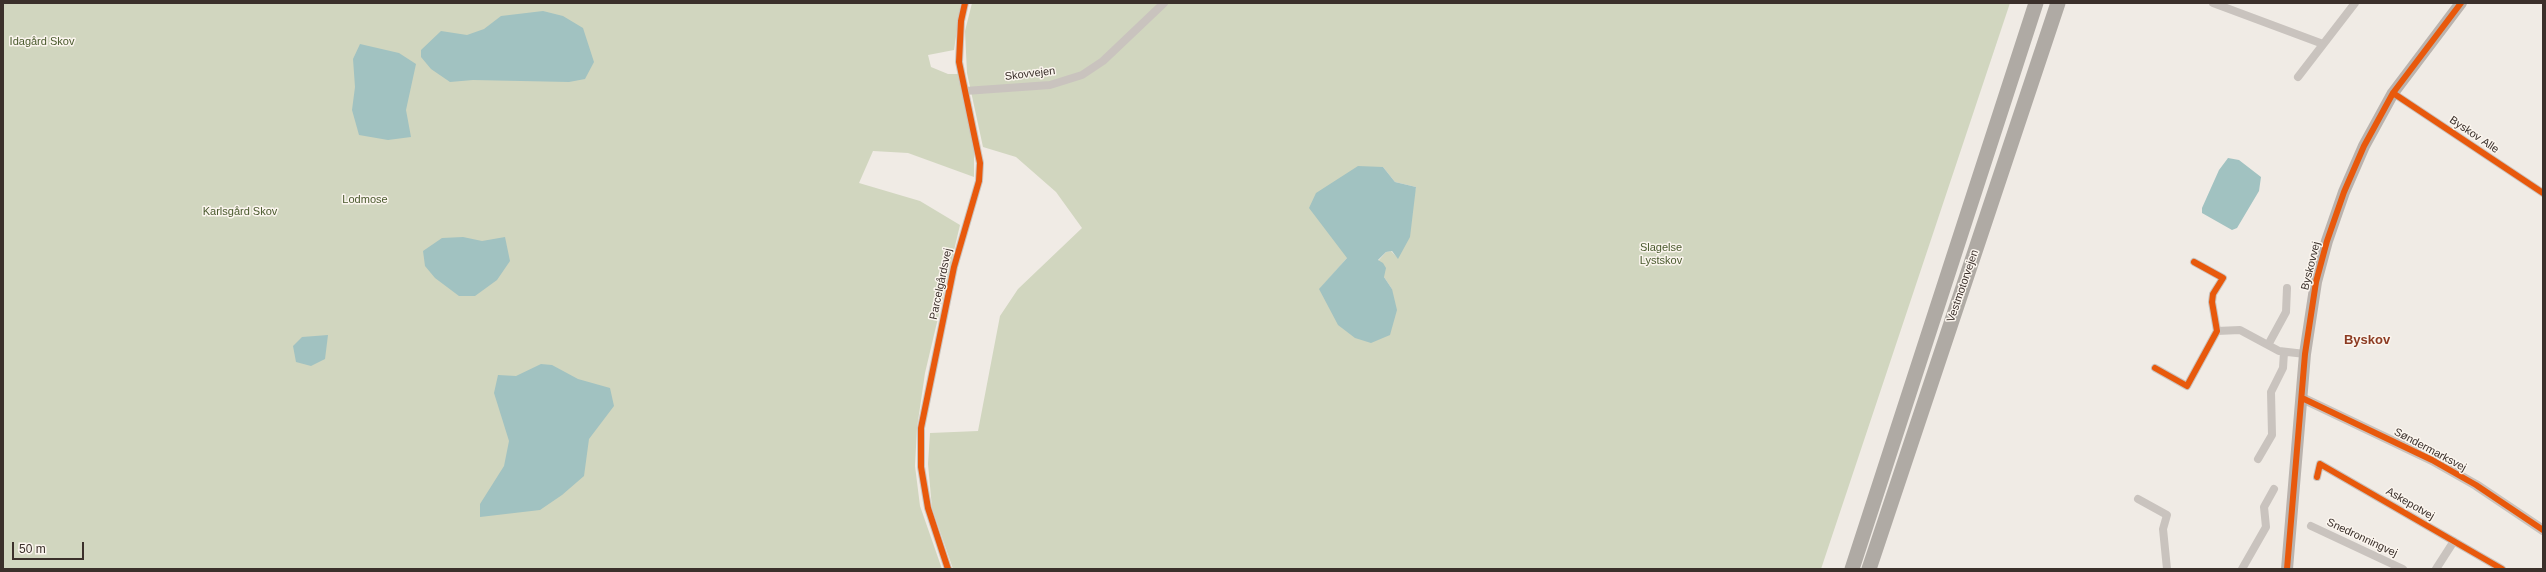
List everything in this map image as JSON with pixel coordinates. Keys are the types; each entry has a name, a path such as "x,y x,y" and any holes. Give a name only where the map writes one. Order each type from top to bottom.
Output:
{"highway":[{"name":"Vestmotorvejen","path":"1852,569 2036,3"},
{"name":"Vestmotorvejen","path":"1869,569 2058,3"}],"main road":[{"name":"Byskovvej","path":"2287,569 2305,354 2316,282 2344,192 2364,146 2393,93 2461,3"}],"street":[{"name":"Parcelgårdsvej","path":"948,569 928,508 921,467 921,428 954,267 979,181 980,163 959,62 959,44 965,3"},
{"name":"Skovvejen","path":"965,91 1050,84 1082,75 1103,62 1164,3"},
{"path":"2213,3 2323,44"},
{"path":"2298,77 2355,3"},
{"name":"Byskov Alle","path":"2393,93 2543,193"},
{"path":"2155,368 2187,386 2217,331 2212,302 2213,294 2223,278 2194,262"},
{"path":"2268,345 2286,312 2287,288"},
{"path":"2217,331 2240,330 2284,352 2305,354"},
{"path":"2258,459 2272,435 2271,392 2284,368 2284,352"},
{"name":"Søndermarksvej","path":"2302,398 2432,460 2476,485 2543,530"},
{"name":"Askepotvej","path":"2317,477 2320,464 2502,569"},
{"path":"2242,569 2266,527 2264,507 2274,489"},
{"path":"2138,499 2167,515 2163,529 2167,569"},
{"name":"Snedronningvej","path":"2311,526 2403,569"},
{"path":"2436,569 2454,541"}],"green space":[{"path":"3,3 961,3 954,50 928,55 931,67 948,74 958,74 974,149 974,177 908,153 873,151 859,183 920,201 960,225 925,373 917,428 915,466 920,506 942,569 3,569"},
{"name":"Slagelse Lystskov","path":"972,3 2010,3 1821,569 953,569 932,508 928,464 930,433 978,431 1000,316 1018,289 1082,228 1056,192 1016,157 983,147 967,73 965,31","holes":["1383,167 1395,182 1416,187 1398,258 1391,251 1386,252 1378,261 1384,277 1392,289 1320,289 1347,258"]}],"water":[{"path":"543,11 563,16 583,28 594,62 585,79 569,82 473,80 450,82 431,69 421,57 421,50 441,31 467,35 484,29 501,16"},
{"path":"360,44 399,53 416,64 406,110 411,137 388,140 359,135 352,110 355,87 353,59"},
{"path":"2228,158 2239,160 2261,177 2259,191 2237,228 2232,230 2202,213 2202,208 2219,170"},
{"path":"1358,166 1383,167 1395,182 1416,187 1410,237 1398,259 1392,251 1386,252 1378,260 1383,263 1386,268 1384,277 1392,289 1397,310 1390,335 1371,343 1355,338 1338,325 1319,289 1347,258 1309,208 1316,193"},
{"path":"463,237 482,241 505,237 510,261 497,280 475,296 459,296 435,278 425,266 423,251 442,238"},
{"path":"328,335 325,359 311,366 296,362 293,346 302,337"},
{"path":"541,364 552,365 578,379 610,388 614,406 589,439 584,476 562,495 540,510 480,517 480,504 504,466 509,441 494,393 498,375 516,376"}],"cycle path":[{"path":"948,569 928,508 921,467 921,428 954,267 979,181 980,163 959,62 961,21 965,3"},
{"path":"2287,569 2305,354 2316,282 2327,241 2344,192 2364,146 2393,93 2461,3"},
{"path":"2393,93 2543,193"},
{"path":"2155,368 2187,386 2217,331 2212,302 2213,294 2223,278 2194,262"},
{"path":"2302,398 2432,460 2476,485 2543,530"},
{"path":"2317,477 2320,464 2502,569"}],"district":[{"name":"Byskov","path":"2367,340"}],"park label":[{"name":"Idagård Skov","path":"42,42"},
{"name":"Lodmose","path":"365,200"},
{"name":"Karlsgård Skov","path":"240,212"}]}
